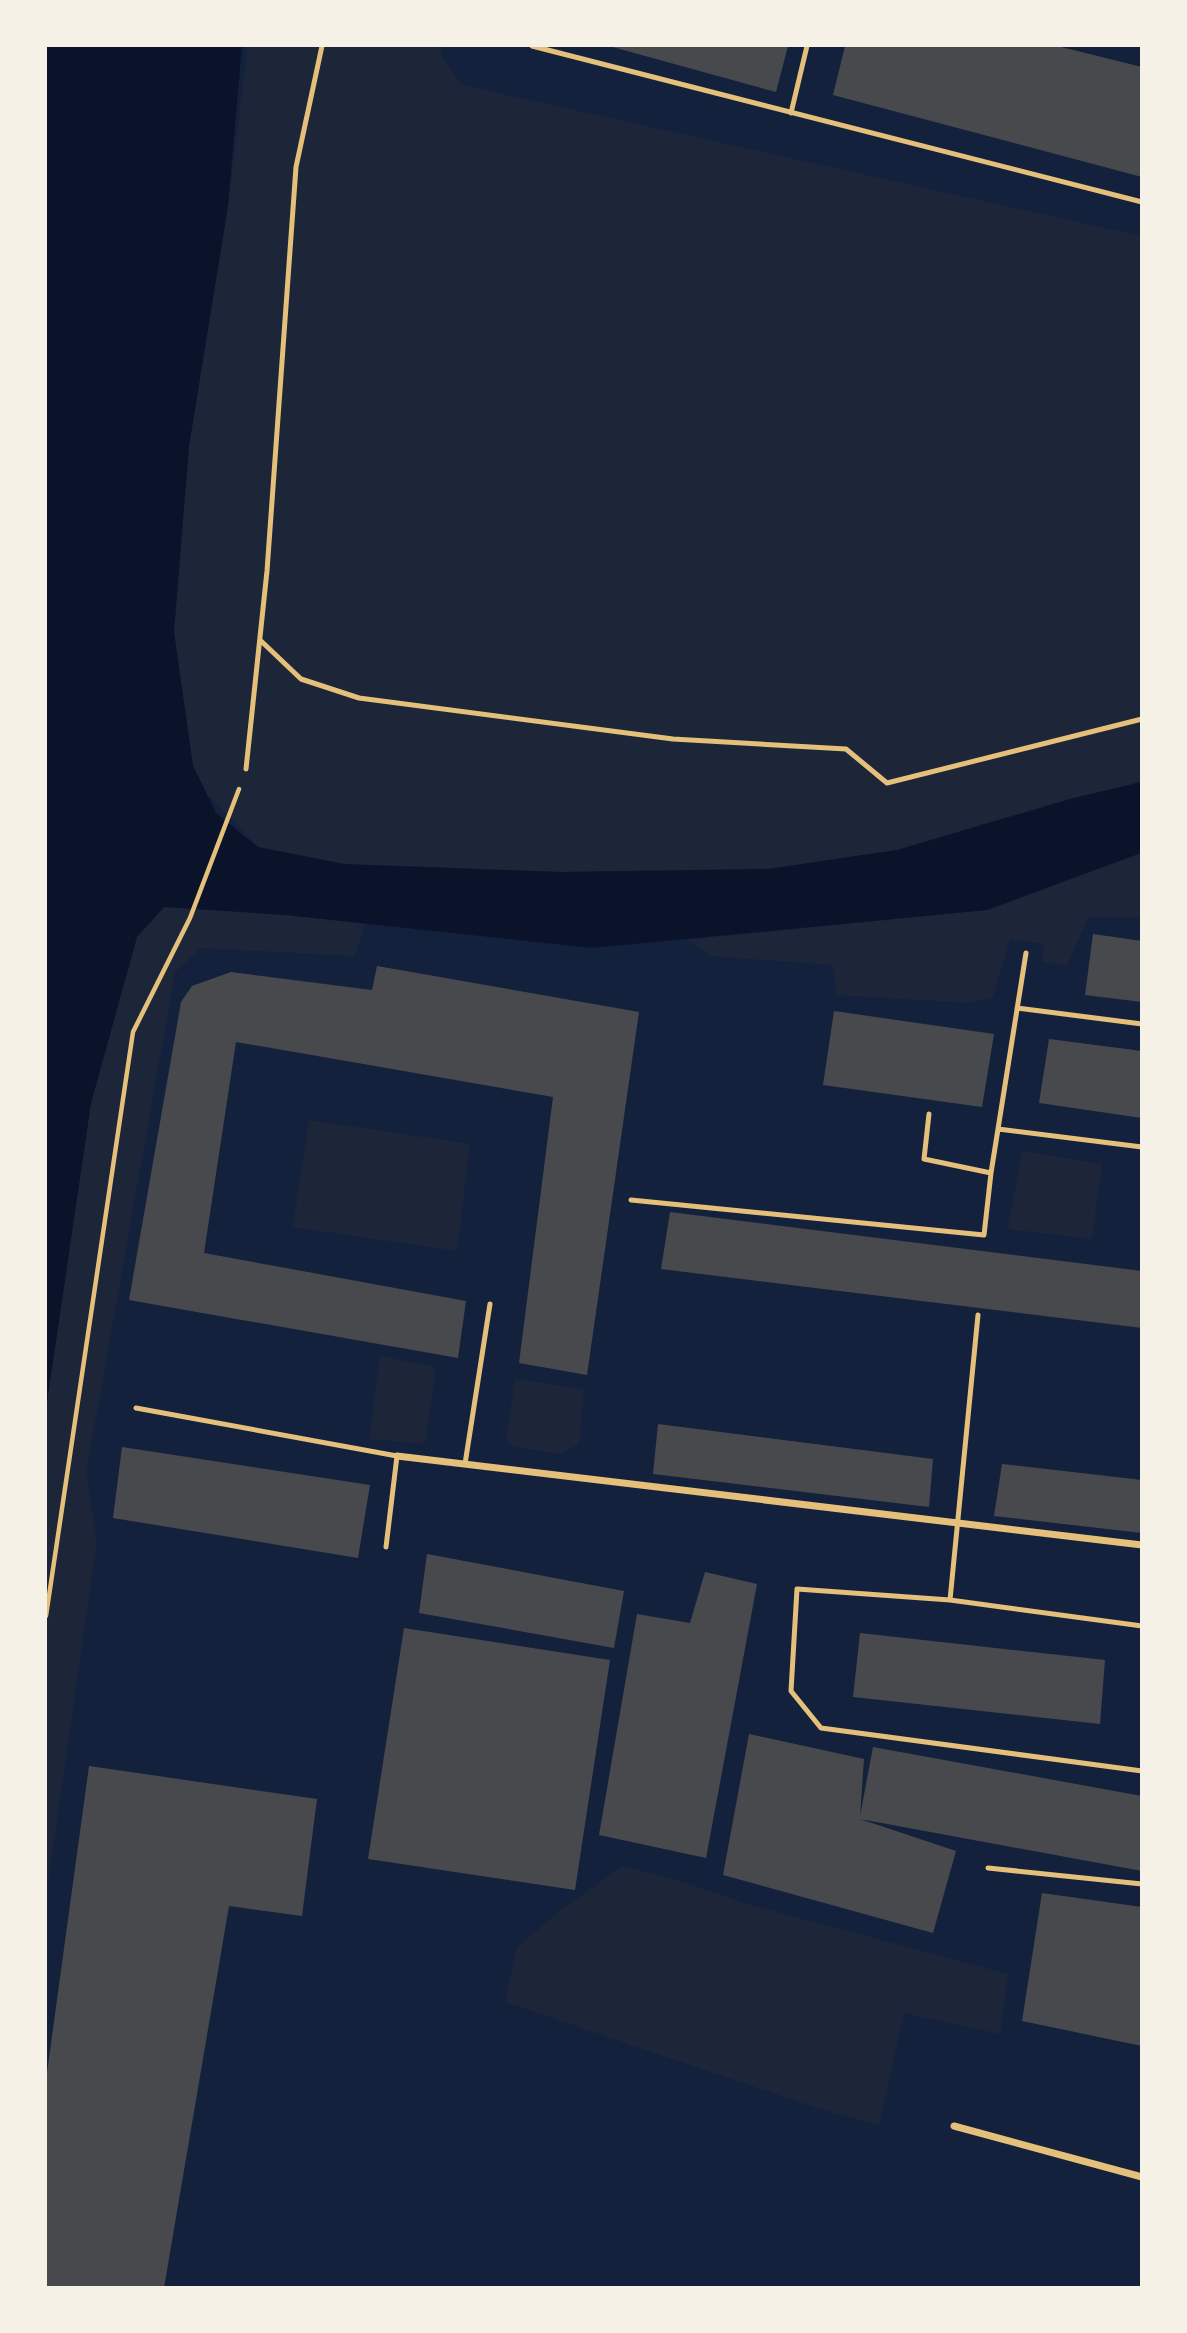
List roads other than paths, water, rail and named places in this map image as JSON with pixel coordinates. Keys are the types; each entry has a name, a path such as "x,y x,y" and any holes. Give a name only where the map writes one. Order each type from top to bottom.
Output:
{"street":[{"path":"397,1456 1142,1545"},
{"path":"954,2126 1142,2177"}],"lane":[{"path":"246,769 260,640 296,167 322,46"},
{"path":"532,46 1142,202"},
{"path":"791,113 807,46"},
{"path":"260,640 301,679 359,698 673,739 846,749 887,783 1142,719"},
{"path":"631,1200 984,1235 991,1173 1026,953"},
{"path":"1017,1008 1142,1024"},
{"path":"929,1114 924,1159 991,1173"},
{"path":"998,1129 1142,1147"},
{"path":"465,1464 490,1304"},
{"path":"950,1600 978,1315"},
{"path":"136,1408 397,1456 386,1547"},
{"path":"1142,1626 950,1600 797,1588 791,1691 821,1728 1142,1771"},
{"path":"988,1868 1142,1884"}]}
